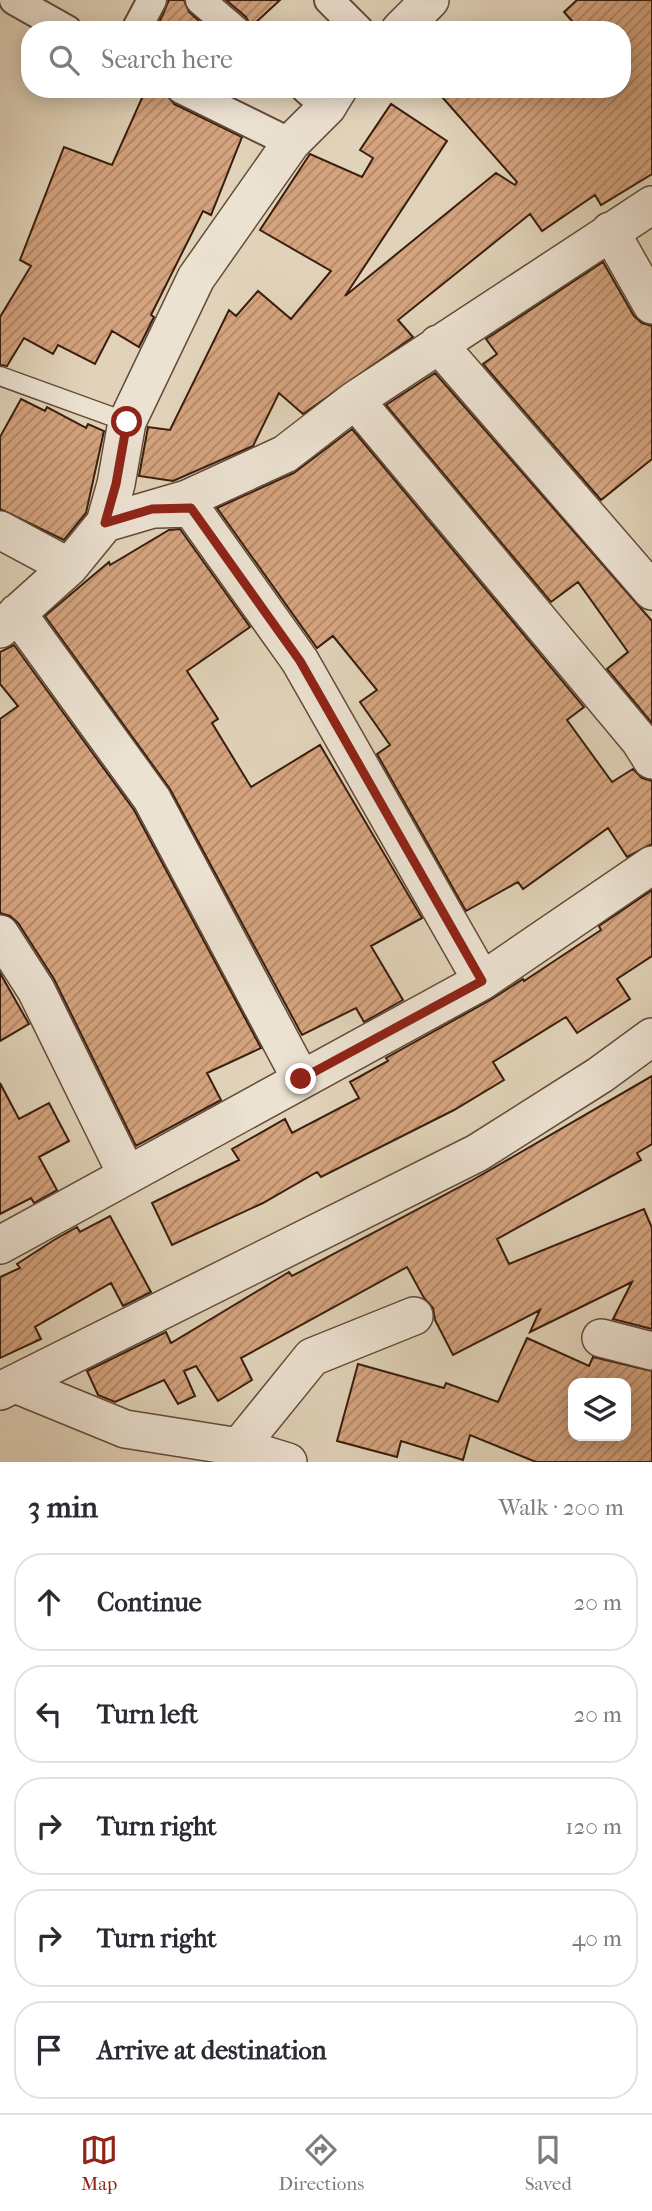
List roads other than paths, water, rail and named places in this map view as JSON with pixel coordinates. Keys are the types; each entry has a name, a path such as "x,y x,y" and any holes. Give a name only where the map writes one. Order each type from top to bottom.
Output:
{"street":[{"path":"14,0 51,21"},
{"path":"141,21 152,0"},
{"path":"200,0 224,21"},
{"path":"329,0 350,21"},
{"path":"409,21 429,0"},
{"path":"199,98 291,143"},
{"path":"301,1079 152,799 8,621 69,567 105,523 116,484 127,422 196,278 322,98"},
{"path":"105,523 187,499 285,454 355,400 652,205"},
{"path":"610,231 652,305"},
{"path":"438,344 652,591"},
{"path":"355,400 640,741 652,760"},
{"path":"152,509 191,508 285,640 482,981"},
{"path":"0,530 69,567"},
{"path":"0,1245 482,981 652,865"},
{"path":"0,934 36,990 127,1175"},
{"path":"7,1388 477,1153 600,1075 652,1037"},
{"path":"239,1447 312,1357 414,1316"},
{"path":"601,1338 652,1351"},
{"path":"7,1388 125,1429 239,1447 288,1462"}],"lane":[{"path":"0,376 127,422"}]}
